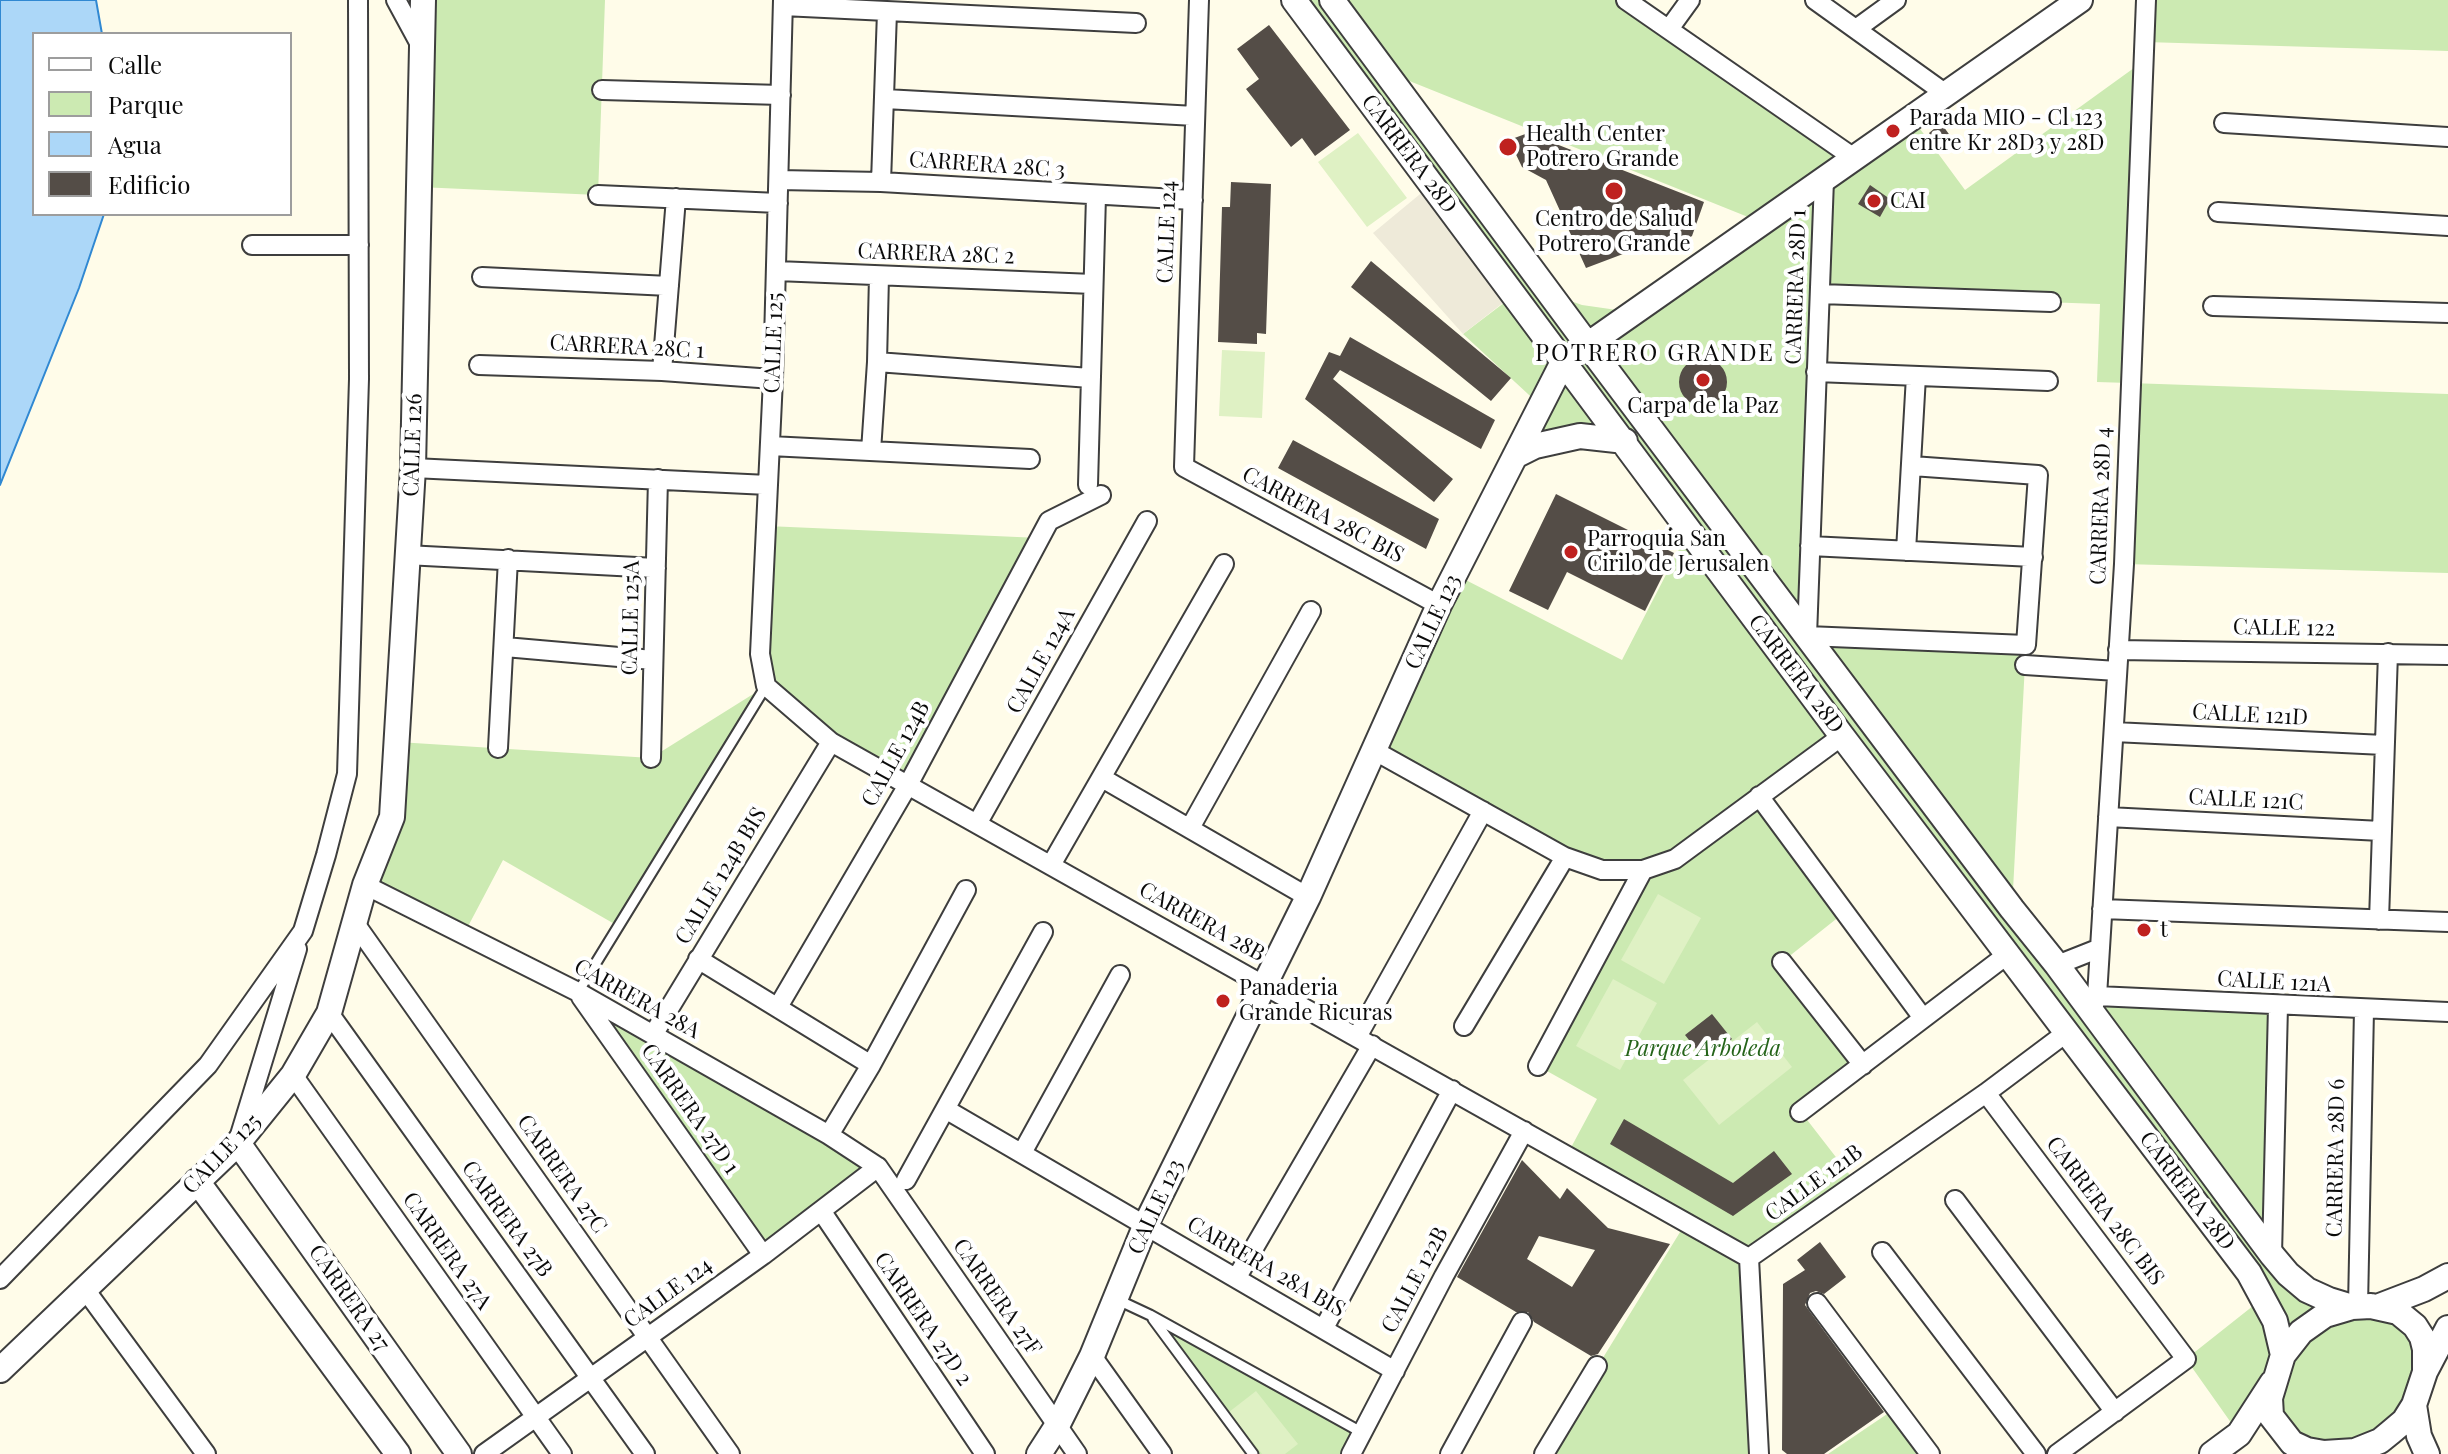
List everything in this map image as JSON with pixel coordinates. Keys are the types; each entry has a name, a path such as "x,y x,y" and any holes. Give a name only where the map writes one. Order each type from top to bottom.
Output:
{"street":[{"path":"238,1143 326,855 347,774 359,379 358,0"},
{"path":"396,0 422,48"},
{"name":"CALLE 126","path":"365,885 392,817 398,742 413,468 423,0"},
{"name":"CALLE 124","path":"1184,467 1199,0"},
{"name":"CARRERA 28D","path":"1294,0 1842,736 2249,1273 2275,1321 2283,1355"},
{"name":"CARRERA 28D","path":"1332,0 1807,636 2057,965 2094,1005 2272,1255 2307,1290 2329,1300 2363,1306"},
{"path":"1626,0 1854,158"},
{"path":"1669,29 1690,0"},
{"path":"1815,0 1946,94"},
{"path":"1856,29 1896,0"},
{"name":"CALLE 123","path":"1039,1454 1057,1426 1092,1356 1146,1224 1308,897 1439,605 1563,362 2080,0"},
{"name":"CARRERA 28D 4","path":"2094,1005 2114,732 2146,0"},
{"path":"783,3 887,12 1136,23"},
{"name":"CALLE 125","path":"766,686 760,654 777,271 783,3"},
{"path":"881,182 887,12"},
{"path":"602,90 781,95"},
{"path":"885,99 1195,116"},
{"path":"2224,123 2448,137"},
{"name":"CARRERA 28C 3","path":"779,180 881,182 1193,200"},
{"name":"CARRERA 28D 1","path":"1807,636 1824,180"},
{"path":"598,195 778,203"},
{"path":"877,362 1090,378 1096,196"},
{"path":"662,371 676,198"},
{"path":"2218,212 2448,226"},
{"path":"252,245 359,245"},
{"name":"CARRERA 28C 2","path":"777,271 1093,284"},
{"path":"871,451 879,276"},
{"path":"482,277 669,286"},
{"path":"1820,294 2051,302"},
{"path":"2213,306 2448,313"},
{"name":"CARRERA 28C 1","path":"479,365 662,371 773,379"},
{"path":"1816,372 2048,381"},
{"path":"1906,551 1916,376"},
{"name":"CALLE 124B","path":"778,1007 908,785 1049,521 1094,490 1090,378"},
{"path":"1515,456 1535,446 1580,436 1602,436 1625,441"},
{"path":"770,446 1030,459"},
{"path":"1807,636 2026,645 2038,475 1912,466"},
{"name":"CARRERA 28C BIS","path":"1184,467 1439,605"},
{"path":"413,468 768,485"},
{"name":"CALLE 125A","path":"651,758 658,479"},
{"name":"CALLE 124A","path":"977,824 1147,521"},
{"path":"1810,546 2033,557"},
{"path":"406,555 656,568"},
{"path":"498,748 508,559"},
{"path":"1051,865 1224,564"},
{"path":"1190,828 1311,611"},
{"path":"505,647 653,660"},
{"name":"CALLE 122","path":"2118,650 2448,655"},
{"path":"2379,920 2388,653"},
{"path":"2025,665 2117,671"},
{"name":"CARRERA 28B","path":"766,686 831,742 1749,1258"},
{"name":"CALLE 121D","path":"2114,732 2384,745"},
{"path":"1375,751 1565,857 1602,870 1643,870 1675,859 1842,736"},
{"name":"CALLE 124B BIS","path":"653,1035 831,742"},
{"path":"1102,778 1308,897"},
{"path":"1759,796 1923,1018"},
{"path":"1237,1277 1483,811"},
{"name":"CALLE 121C","path":"2108,817 2381,831"},
{"path":"1464,1026 1565,857"},
{"path":"1538,1066 1643,870"},
{"name":"CALLE 125","path":"0,1370 238,1143 293,1075 329,1013 365,885"},
{"name":"CARRERA 28A","path":"365,885 578,992 829,1135 878,1167"},
{"path":"829,1135 871,1065 966,890"},
{"path":"2102,909 2448,922"},
{"name":"CARRERA 27C","path":"354,922 730,1454"},
{"path":"0,1279 208,1065 303,931"},
{"path":"906,1180 1043,932"},
{"path":"2057,965 2100,948"},
{"path":"1800,1112 2008,954"},
{"path":"698,959 871,1065"},
{"path":"1782,962 1863,1065"},
{"path":"1022,1153 1120,975"},
{"name":"CARRERA 27D 1","path":"578,992 763,1255"},
{"name":"CALLE 121A","path":"2094,1005 2278,1006 2448,1012"},
{"path":"2272,1255 2278,1006"},
{"name":"CARRERA 28D 6","path":"2363,1306 2364,1010"},
{"name":"CARRERA 27B","path":"329,1013 645,1454"},
{"name":"CALLE 121B","path":"1749,1258 1986,1093 2066,1033"},
{"name":"CARRERA 27A","path":"293,1075 562,1454"},
{"path":"1324,1328 1452,1090"},
{"name":"CARRERA 28C BIS","path":"1986,1093 2186,1359 2115,1412"},
{"name":"CARRERA 28A BIS","path":"947,1110 1395,1371"},
{"name":"CALLE 122B","path":"1351,1454 1524,1131"},
{"name":"CARRERA 27","path":"238,1143 459,1454"},
{"name":"CALLE 124","path":"484,1454 763,1255 878,1167"},
{"name":"CARRERA 27F","path":"878,1167 1077,1454"},
{"path":"197,1181 398,1454"},
{"path":"1955,1200 2115,1412 2057,1454"},
{"name":"CARRERA 27D 2","path":"822,1212 985,1454"},
{"path":"1882,1252 2036,1454"},
{"path":"1749,1258 1759,1454"},
{"path":"2448,1276 2401,1299 2325,1315 2312,1323 2291,1342 2283,1355 2270,1398 2271,1416 2296,1452 2342,1454 2380,1441 2404,1421 2414,1405 2425,1372 2448,1328"},
{"path":"84,1288 206,1454"},
{"path":"1817,1303 1930,1454"},
{"path":"2363,1306 2398,1312 2415,1326 2425,1349 2425,1372"},
{"path":"1450,1454 1522,1322"},
{"path":"1092,1356 1162,1454"},
{"path":"1544,1454 1597,1366"},
{"path":"2212,1454 2239,1434 2274,1381"},
{"path":"2414,1405 2419,1436 2427,1454"}],"lane":[{"path":"578,992 766,686"},
{"path":"1115,1299 1150,1315 1361,1432"},
{"path":"1150,1315 1253,1454"}],"green space":[{"path":"423,0 605,0 598,195 419,187"},
{"name":"Parque Arboleda","path":"1294,0 1626,0 1854,158 1912,118 1965,190 2145,60 2130,383 2448,394 2448,573 2124,564 2129,383 2097,382 2100,304 1820,294 1807,635 2026,645 2012,909 2057,965 2097,996 2278,1006 2273,1255 2288,1274 2371,1306 2422,1337 2404,1421 2324,1453 2271,1416 2239,1434 2186,1359 2263,1298 1842,736 1759,796 1845,912 1782,962 1863,1065 1801,1112 1856,1183 1749,1258 1759,1454 1544,1454 1685,1224 1567,1155 1597,1099 1538,1066 1642,870 1602,870 1375,751 1454,574 1622,660 1689,530 1625,441 1535,446 1541,406 1463,334 1513,296","holes":["1387,72 1763,223 1617,310 1565,299"]},
{"path":"2146,0 2448,0 2448,51 2145,42"},
{"path":"1358,133 1407,198 1367,227 1318,162"},
{"path":"1222,350 1265,352 1262,418 1219,416"},
{"path":"767,526 1040,538 908,785 766,686"},
{"path":"766,686 618,926 503,860 464,934 365,885 398,742 651,758"},
{"path":"1658,894 1701,918 1664,984 1621,960"},
{"path":"1613,979 1657,1003 1620,1070 1576,1046"},
{"path":"578,992 878,1167 763,1255"},
{"path":"1757,1022 1792,1067 1719,1125 1683,1080"},
{"path":"1150,1315 1361,1432 1351,1454 1253,1454"},
{"path":"1256,1391 1298,1444 1285,1454 1262,1454 1229,1412"},
{"path":"1896,1408 1930,1454 1828,1454"}],"shaded area":[{"path":"1431,185 1513,295 1463,334 1373,233"}],"water":[{"path":"0,0 96,0 102,32 32,32 32,216 103,216 79,288 0,485"}],"building":[{"path":"1269,25 1350,130 1315,156 1302,138 1291,147 1246,89 1259,79 1237,49"},
{"path":"1941,123 1951,137 1938,145 1929,133"},
{"name":"Centro de Salud Potrero Grande","path":"1528,133 1704,202 1692,236 1681,243 1668,237 1586,268 1546,180 1522,167 1509,140"},
{"path":"1231,182 1271,184 1266,334 1257,333 1257,344 1218,342 1222,207 1230,207"},
{"name":"CAI","path":"1870,185 1890,199 1880,217 1858,204"},
{"path":"1371,261 1511,378 1491,401 1351,287"},
{"path":"1350,337 1495,420 1481,449 1340,370 1333,379 1453,479 1434,502 1305,399 1329,352 1340,356"},
{"name":"Carpa de la Paz","path":"1703,358 1720,365 1727,382 1720,399 1703,406 1686,399 1679,382 1686,365"},
{"path":"1293,440 1439,519 1426,549 1278,468"},
{"path":"1556,494 1674,553 1645,611 1567,572 1548,610 1509,591"},
{"path":"1712,1014 1732,1039 1705,1060 1685,1035"},
{"path":"1624,1119 1733,1183 1774,1151 1792,1174 1733,1216 1610,1144"},
{"path":"1522,1160 1560,1199 1567,1188 1608,1228 1670,1244 1598,1354 1591,1356 1534,1322 1528,1312 1516,1312 1457,1277","holes":["1539,1236 1595,1250 1572,1287 1527,1259"]},
{"path":"1820,1242 1846,1277 1824,1294 1816,1291 1810,1293 1805,1305 1884,1412 1824,1454 1787,1454 1782,1450 1783,1284 1805,1270 1797,1260"}],"place":[{"name":"Parada MIO - Cl 123 entre Kr 28D3 y 28D","path":"1893,131"},
{"name":"Health Center Potrero Grande","path":"1508,147"},
{"name":"Centro de Salud Potrero Grande","path":"1614,191"},
{"name":"CAI","path":"1874,201"},
{"name":"Carpa de la Paz","path":"1703,380"},
{"name":"Parroquia San Cirilo de Jerusalen","path":"1571,552"},
{"name":"t","path":"2144,930"},
{"name":"Panaderia Grande Ricuras","path":"1223,1001"}],"district":[{"name":"POTRERO GRANDE","path":"1655,354"}]}
